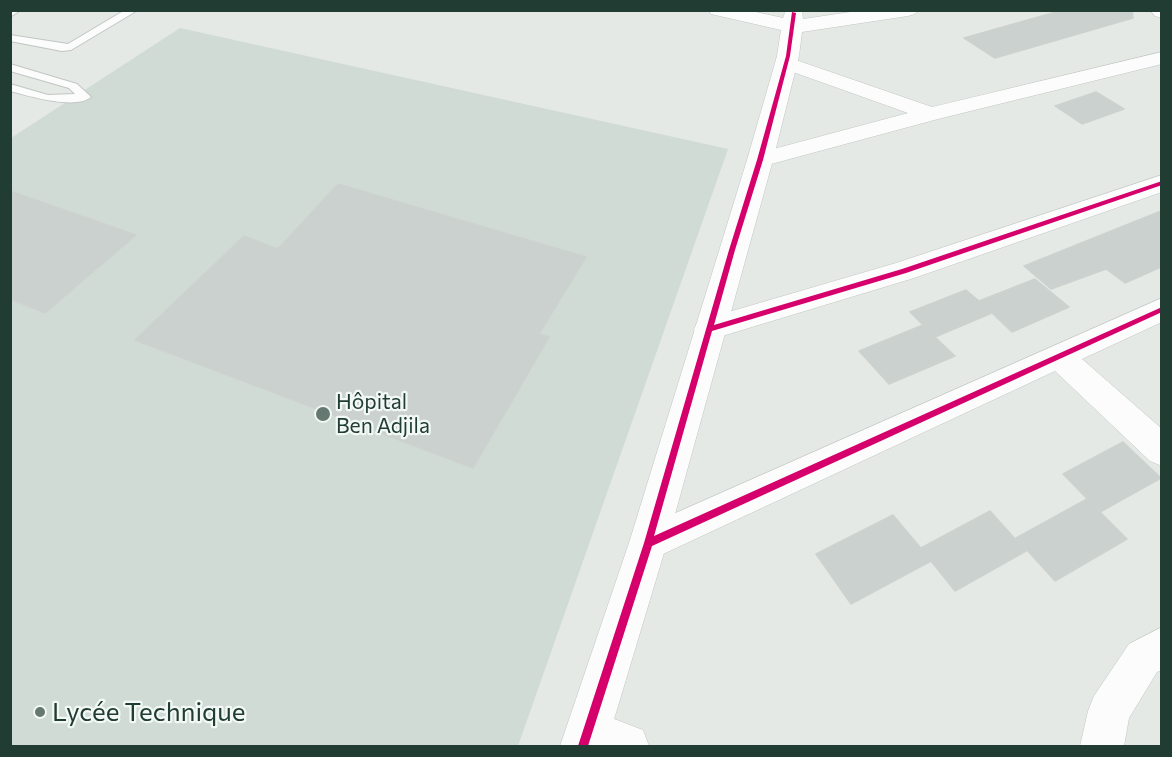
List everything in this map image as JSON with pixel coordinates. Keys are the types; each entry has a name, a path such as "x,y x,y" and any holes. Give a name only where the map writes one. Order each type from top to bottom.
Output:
{"street":[{"path":"718,10 804,17 908,10"},
{"path":"754,10 804,17"},
{"path":"627,747 585,739 648,543 760,160 786,63 804,17"},
{"path":"760,160 931,114 1161,58"},
{"path":"786,63 931,114"},
{"path":"710,329 904,271 1161,183"},
{"path":"648,543 1161,309"},
{"path":"1059,356 1161,451"},
{"path":"1102,747 1109,711 1143,658 1161,647"}],"lane":[{"path":"10,14 16,10"},
{"path":"10,38 62,48 71,47 133,10"},
{"path":"10,67 73,86 85,97 47,98 10,87"}],"shaded area":[{"name":"Hôpital Ben Adjila","path":"180,28 728,149 518,746 11,746 11,138"}],"building":[{"path":"1063,10 1132,10 1133,18 995,58 964,38"},
{"path":"1096,92 1124,109 1082,124 1055,106"},
{"path":"338,184 586,257 539,334 549,337 473,468 135,340 244,236 278,249"},
{"path":"10,191 136,235 45,313 10,299"},
{"path":"1161,211 1161,267 1125,283 1106,269 1051,289 1024,266"},
{"path":"1035,279 1069,307 1012,332 992,313 935,337 955,356 889,384 859,351 923,325 910,312 966,290 979,301"},
{"path":"1123,442 1161,478 1100,512 1063,474"},
{"path":"1087,499 1127,539 1055,581 1016,538"},
{"path":"990,511 1026,551 955,591 931,561 851,604 816,554 893,515 930,559 921,548"}],"cycle path":[{"path":"583,746 648,543 760,160 788,56 794,13"},
{"path":"709,329 904,271 1162,183"},
{"path":"648,543 1162,309"}],"place":[{"name":"Hôpital Ben Adjila","path":"323,414"},
{"name":"Lycée Technique","path":"40,712"}]}
